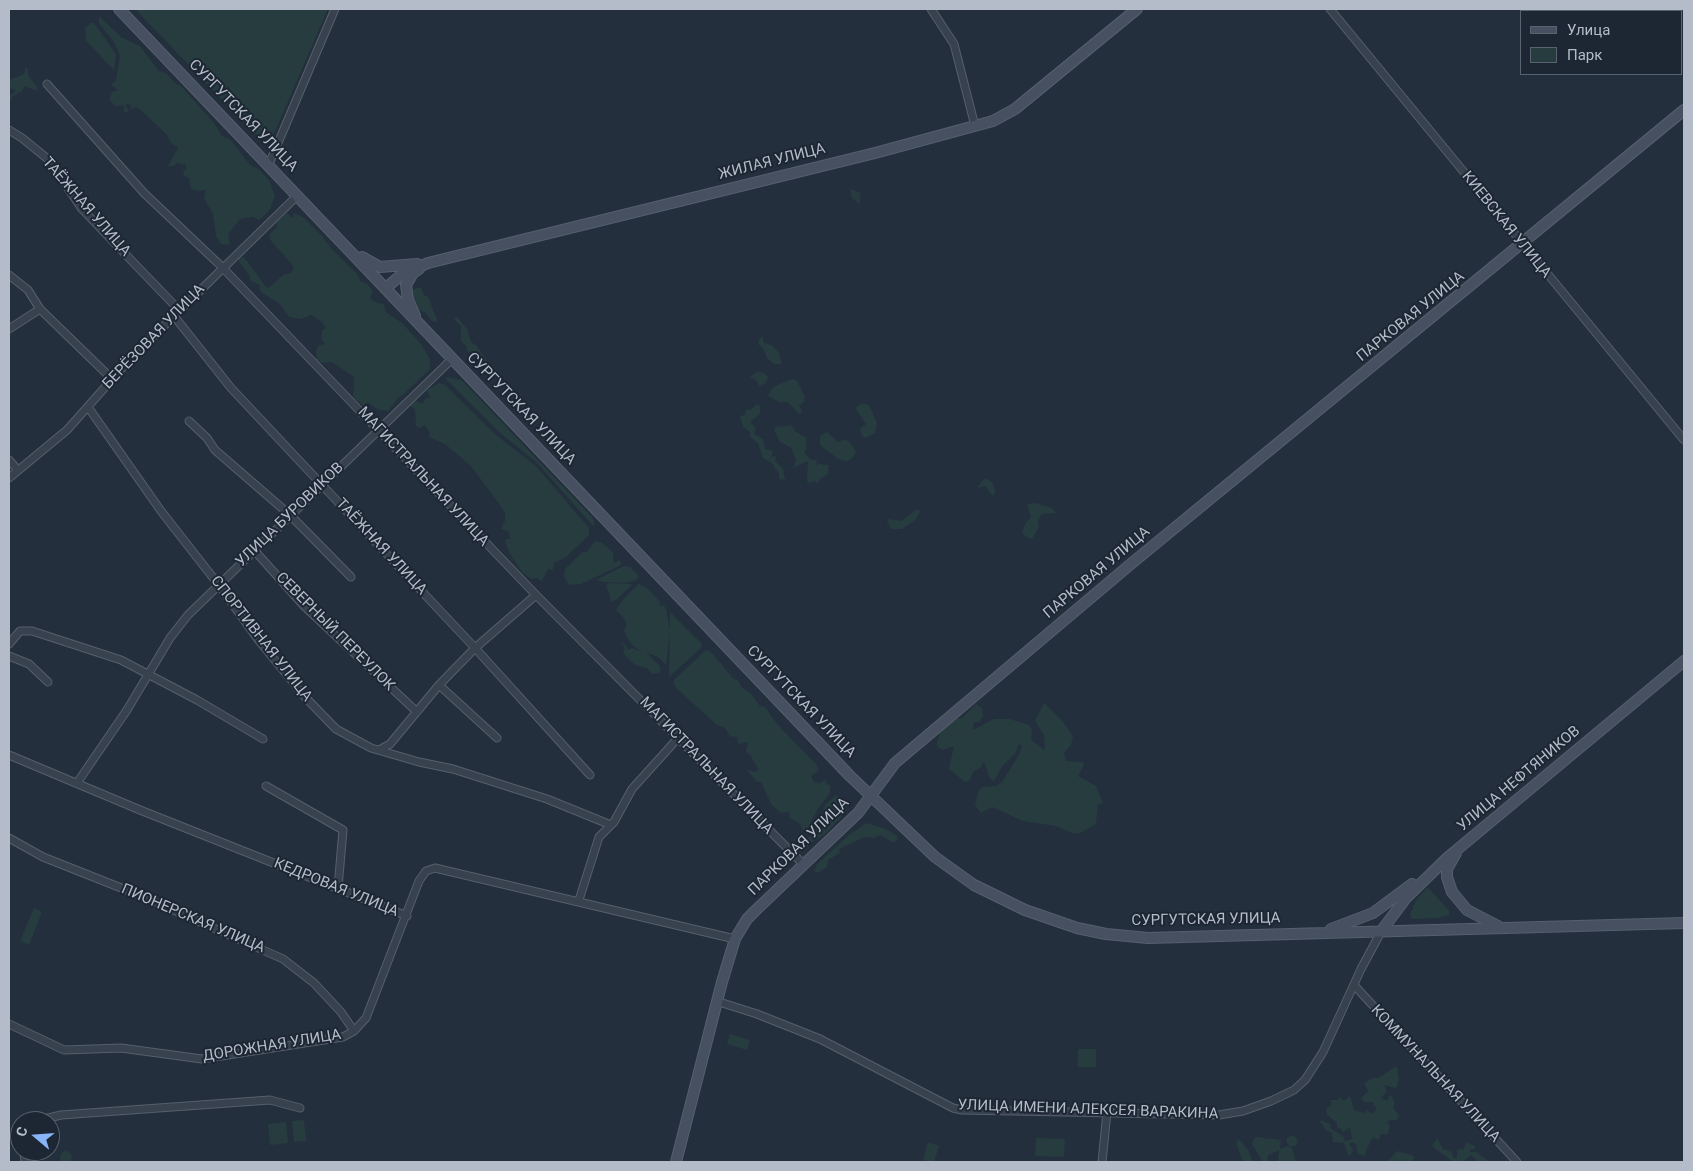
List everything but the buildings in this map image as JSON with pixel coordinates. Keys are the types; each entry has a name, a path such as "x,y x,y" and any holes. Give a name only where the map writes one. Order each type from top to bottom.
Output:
{"main road":[{"name":"СУРГУТСКАЯ УЛИЦА","path":"119,9 870,795 929,851 962,878 1025,910 1077,928 1106,934 1148,938 1382,930 1684,924"},
{"name":"ЖИЛАЯ УЛИЦА","path":"386,288 401,275 428,263 975,126 1004,116 1137,9"},
{"name":"ПАРКОВАЯ УЛИЦА","path":"676,1162 716,1001 735,939 748,917 854,818 895,763 989,682 1684,110"},
{"path":"351,251 380,267 428,263"},
{"path":"417,322 408,300 406,285 413,273 428,263"},
{"name":"УЛИЦА НЕФТЯНИКОВ","path":"1382,930 1406,898 1447,858 1684,661"},
{"path":"1463,845 1447,869 1448,884 1452,892 1468,910 1504,928"},
{"path":"1322,932 1360,919 1378,910 1447,858"}],"street":[{"path":"269,164 335,9"},
{"path":"931,9 954,44 975,126"},
{"name":"КИЕВСКАЯ УЛИЦА","path":"1330,9 1684,440"},
{"name":"МАГИСТРАЛЬНАЯ УЛИЦА","path":"47,84 144,192 222,267 536,594 804,865"},
{"name":"ТАЁЖНАЯ УЛИЦА","path":"9,130 49,160 82,209 177,313 231,388 475,648 590,775"},
{"name":"БЕРЁЗОВАЯ УЛИЦА","path":"9,478 50,446 112,379 222,267 298,195"},
{"path":"9,275 28,290 40,310 112,379"},
{"path":"9,329 40,310"},
{"name":"УЛИЦА БУРОВИКОВ","path":"77,783 127,710 179,626 218,584 452,359"},
{"name":"СПОРТИВНАЯ УЛИЦА","path":"88,407 161,511 260,642 326,720 336,729 355,741 379,750 547,799 611,825"},
{"path":"189,420 229,463 290,515 351,577"},
{"path":"9,460 18,470"},
{"name":"СЕВЕРНЫЙ ПЕРЕУЛОК","path":"254,550 304,606 417,712"},
{"path":"379,750 390,744 439,686 475,648 536,594"},
{"path":"9,644 20,631 32,630 113,658 149,673 263,739"},
{"path":"9,656 29,664 48,682"},
{"path":"439,686 496,738"},
{"path":"579,900 598,837 611,825 632,789 678,738"},
{"name":"КЕДРОВАЯ УЛИЦА","path":"9,755 407,916 422,876 426,871 434,868 579,900 735,939"},
{"path":"266,786 343,830 338,888"},
{"name":"ПИОНЕРСКАЯ УЛИЦА","path":"9,838 57,864 144,897 284,959 314,983 341,1012 354,1031"},
{"name":"ДОРОЖНАЯ УЛИЦА","path":"9,1024 64,1050 120,1048 202,1059 343,1036 361,1025 370,1008 407,916"},
{"name":"УЛИЦА ИМЕНИ АЛЕКСЕЯ ВАРАКИНА","path":"716,1001 765,1017 820,1039 952,1108 962,1110 1219,1115 1243,1111 1285,1095 1299,1085 1311,1072 1323,1052 1382,930"},
{"name":"КОММУНАЛЬНАЯ УЛИЦА","path":"1354,985 1517,1162"},
{"path":"60,1115 270,1100 300,1108"},
{"path":"1102,1162 1107,1112"}],"green space":[{"path":"135,9 328,9 274,134 258,137"},
{"path":"99,16 121,37 140,46 159,71 166,73 176,84 181,86 214,123 222,136 230,139 250,165 259,169 270,182 275,197 269,211 259,220 253,217 240,219 228,234 230,245 221,244 216,236 213,214 204,198 206,190 198,191 191,189 189,178 184,176 183,171 186,170 186,165 177,163 174,166 168,166 178,148 171,143 167,135 141,110 135,107 130,110 131,106 127,103 126,107 129,111 124,113 124,105 116,106 109,100 112,92 118,90 111,85 116,80 120,56 114,42 99,23"},
{"path":"94,23 116,54 114,70 86,41 85,28"},
{"path":"25,67 28,69 28,75 37,87 37,91 24,86 22,91 12,97 9,106 9,96 16,91 10,88 9,80 22,75 25,72"},
{"path":"850,189 860,193 860,204 852,198"},
{"path":"287,213 293,218 294,213 304,218 321,235 358,275 361,282 368,284 373,292 370,297 371,299 377,303 384,304 386,312 402,323 421,344 430,359 430,369 400,396 388,411 379,410 367,402 364,406 353,397 354,377 332,362 322,363 317,360 316,351 319,345 325,344 321,339 322,330 326,328 322,322 311,315 301,319 289,317 280,304 261,292 259,285 250,280 250,276 239,262 239,258 244,257 266,287 269,288 283,275 291,273 294,267 271,241 269,235 277,227 277,222"},
{"path":"421,288 424,295 428,297 438,322 432,321 426,313 417,309 416,303 413,303 411,291"},
{"path":"457,317 467,329 471,342 476,345 490,365 489,371 478,362 473,351 467,352 467,347 461,341 461,326 454,319"},
{"path":"763,337 763,342 773,346 779,353 782,364 774,364 767,358 763,348 758,344 760,338"},
{"path":"757,372 764,373 768,377 766,383 759,386 757,381 750,377"},
{"path":"447,377 461,380 475,394 592,517 594,527 536,462 499,432 446,379"},
{"path":"792,379 797,381 805,397 804,402 799,405 802,411 800,414 787,402 779,402 768,396 773,387"},
{"path":"439,383 445,385 497,436 536,466 589,528 589,535 566,557 554,563 553,570 548,569 542,581 537,578 531,579 522,572 510,554 505,542 506,539 510,539 509,532 501,529 505,521 505,512 471,466 445,444 429,437 430,433 425,425 419,428 416,426 415,410 409,404 416,401 422,404 426,398 430,398 427,390"},
{"path":"862,403 869,405 877,423 875,433 865,438 862,436 860,429 866,424 855,408"},
{"path":"757,404 760,406 760,414 750,422 756,428 754,434 763,439 765,449 773,451 771,457 776,456 775,461 783,469 785,480 779,479 779,472 773,464 763,458 758,443 750,437 750,432 743,427 740,416 745,415 746,409 750,410"},
{"path":"778,425 780,427 791,425 796,432 806,437 807,449 804,452 811,460 817,460 816,466 818,464 829,465 828,474 820,479 818,484 814,481 809,483 807,481 808,461 793,468 796,460 791,448 780,442 774,430"},
{"path":"827,432 838,442 846,439 852,445 856,452 851,459 846,461 838,459 820,445 820,436"},
{"path":"985,478 993,483 995,492 993,496 985,486 977,488"},
{"path":"1036,503 1052,508 1056,513 1042,514 1038,520 1039,527 1032,539 1026,537 1022,532 1026,522 1031,518 1027,504"},
{"path":"916,510 921,511 915,520 902,529 891,529 887,521 889,519 901,521"},
{"path":"595,541 602,543 613,552 614,563 620,560 621,565 581,584 569,585 564,576 565,569 582,552 587,552"},
{"path":"624,566 630,567 639,576 635,581 625,583 596,580"},
{"path":"610,583 632,585 611,602 606,587"},
{"path":"639,584 648,589 660,602 659,606 663,605 666,608 670,631 670,612 702,644 701,648 669,677 670,632 666,665 658,657 647,653 658,664 661,670 659,673 652,674 647,668 635,665 623,653 625,649 622,643 626,645 628,650 632,648 643,652 633,646 627,637 624,630 627,625 624,618 616,610 625,597"},
{"path":"706,650 710,651 734,679 738,680 741,686 751,694 760,706 765,707 777,724 816,764 819,770 811,776 814,782 821,783 826,779 826,784 830,785 830,793 817,810 805,834 800,824 790,818 789,812 781,813 771,804 761,782 757,782 746,769 754,772 759,770 746,752 748,742 738,744 737,737 730,736 725,728 717,725 676,688 673,682 675,679"},
{"path":"1044,703 1063,722 1073,736 1071,745 1064,753 1066,761 1083,762 1084,765 1078,776 1096,786 1103,803 1098,805 1096,824 1080,833 1074,834 1056,826 1023,821 992,807 981,813 975,805 979,790 983,787 996,786 1002,782 1020,753 1022,746 1019,744 1015,754 1003,765 994,781 990,779 984,762 981,767 973,772 970,780 965,782 949,769 954,746 943,750 938,747 937,743 941,729 954,719 962,718 976,704 982,708 983,716 979,722 974,722 973,730 994,719 1010,719 1029,725 1032,730 1031,740 1045,750 1044,735 1035,721"},
{"path":"835,796 839,796 846,803 844,814 825,834 812,842 804,851 799,852 811,835 826,804"},
{"path":"866,823 886,829 897,836 897,841 892,842 880,835 874,838 865,837 839,849 840,853 828,860 827,867 819,872 814,872 817,864 849,835"},
{"path":"1428,887 1449,911 1449,915 1437,918 1411,919 1410,914 1417,899"},
{"path":"34,908 42,912 29,945 20,941"},
{"path":"730,1034 750,1040 747,1050 727,1044"},
{"path":"1078,1049 1096,1049 1096,1067 1078,1067"},
{"path":"1397,1067 1399,1080 1396,1088 1384,1085 1387,1091 1381,1098 1387,1101 1389,1096 1392,1096 1395,1103 1393,1107 1399,1116 1397,1120 1387,1122 1390,1126 1388,1134 1380,1134 1379,1140 1374,1138 1371,1140 1364,1156 1358,1154 1356,1144 1352,1142 1349,1144 1353,1149 1351,1156 1348,1155 1344,1143 1333,1142 1332,1133 1326,1130 1319,1120 1331,1124 1330,1128 1343,1136 1345,1141 1352,1139 1350,1128 1342,1133 1342,1129 1337,1128 1337,1123 1327,1115 1326,1109 1332,1104 1330,1100 1339,1100 1338,1096 1344,1101 1350,1096 1354,1110 1365,1113 1367,1110 1372,1114 1377,1108 1373,1105 1374,1102 1364,1102 1361,1098 1368,1091 1364,1083 1373,1078 1378,1078"},
{"path":"304,1120 306,1141 294,1142 292,1121"},
{"path":"286,1122 288,1143 270,1145 268,1124"},
{"path":"1292,1135 1298,1141 1292,1147 1286,1141"},
{"path":"1036,1138 1065,1139 1064,1157 1035,1156"},
{"path":"1254,1138 1281,1140 1280,1149 1287,1146 1292,1148 1296,1162 1278,1162 1279,1150 1269,1155 1267,1158 1268,1162 1263,1162 1252,1144"},
{"path":"1437,1138 1443,1149 1452,1152 1453,1158 1457,1158 1457,1150 1464,1149 1466,1142 1475,1146 1475,1149 1470,1149 1470,1152 1476,1152 1490,1162 1479,1162 1471,1155 1463,1162 1453,1162 1432,1146"},
{"path":"1239,1139 1248,1150 1253,1162 1244,1162 1242,1159 1236,1143"},
{"path":"928,1142 939,1146 934,1162 923,1160"},
{"path":"64,1151 68,1151 72,1155 72,1159 68,1163 64,1163 60,1159 60,1155"},
{"path":"1397,1151 1412,1155 1415,1158 1410,1162 1383,1162 1389,1160"}]}
